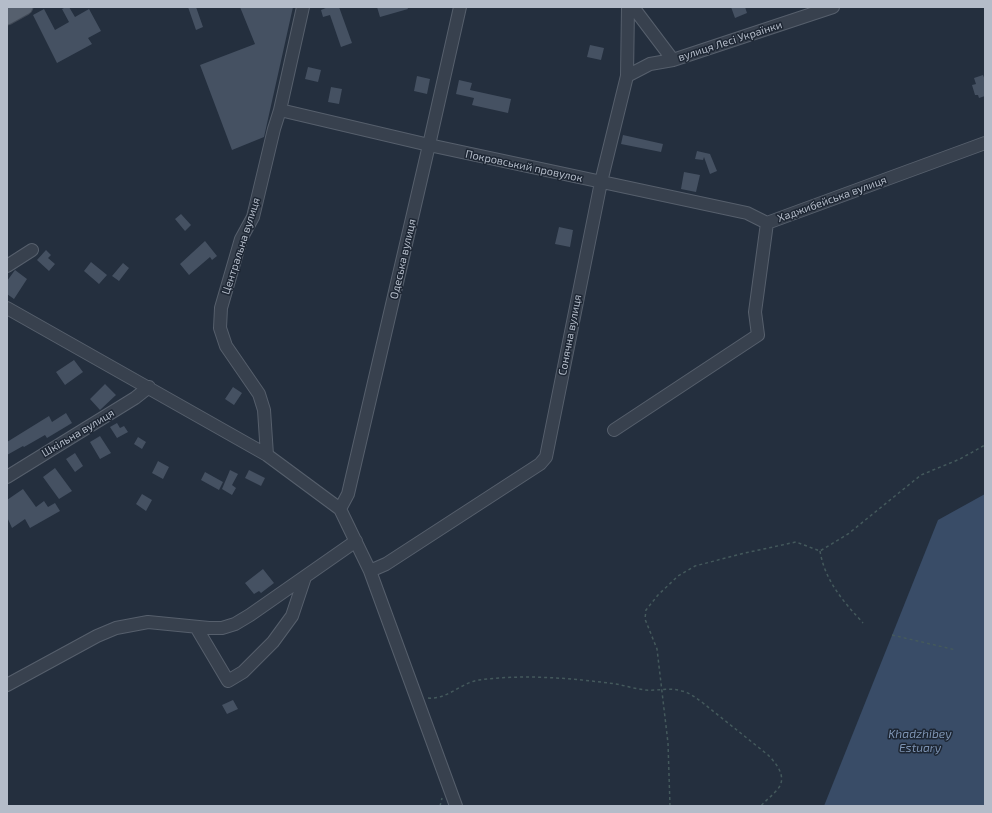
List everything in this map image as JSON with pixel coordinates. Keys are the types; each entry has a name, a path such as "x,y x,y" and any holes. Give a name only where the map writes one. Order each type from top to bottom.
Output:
{"main road":[{"path":"7,17 25,7"}],"street":[{"name":"Центральна вулиця","path":"267,455 264,410 259,394 226,346 220,328 221,308 241,239 253,217 280,110 303,7"},
{"name":"Одеська вулиця","path":"340,509 348,494 460,7"},
{"name":"Сонячна вулиця","path":"370,571 393,560 540,464 546,458 600,182 628,76 628,7"},
{"path":"633,7 673,60"},
{"name":"вулиця Лесі Українки","path":"628,76 650,64 673,60 833,7"},
{"name":"Покровський провулок","path":"280,110 429,145 747,213 767,223"},
{"name":"Хаджибейська вулиця","path":"614,430 758,335 756,312 767,223 985,143"},
{"path":"7,266 32,250"},
{"path":"7,308 267,455 340,509 370,571 456,806"},
{"name":"Шкільна вулиця","path":"7,476 135,398 149,387"},
{"path":"7,685 97,636 116,628 148,622 222,628 235,624 356,541"},
{"path":"196,627 228,681 243,672 273,642 292,616 305,577"}],"path":[{"path":"820,551 848,534 921,475 960,459 985,445"},
{"path":"670,806 668,743 656,649 645,619 646,610 658,595 678,576 695,566 744,553 796,542 820,551"},
{"path":"820,551 826,575 834,589 844,603 863,623"},
{"path":"892,635 956,650"},
{"path":"415,693 427,698 435,699 474,681 517,677 569,679 616,684 646,690 675,689 693,696 768,755 777,764 780,770 780,784 778,790 761,806"}],"water":[{"name":"Khadzhibey Estuary","path":"985,494 985,806 824,806 938,520"}],"building":[{"path":"69,7 75,17 89,9 101,31 88,38 92,44 57,63 33,15 44,9 55,30 69,22 62,9"},
{"path":"188,7 196,7 203,27 196,30"},
{"path":"240,7 293,7 264,137 232,150 200,65 255,44"},
{"path":"328,7 339,7 352,43 341,47 330,15 323,17 321,10"},
{"path":"377,7 407,7 408,9 380,17"},
{"path":"731,7 745,7 747,13 735,18"},
{"path":"590,45 604,48 601,60 587,57"},
{"path":"308,67 321,70 318,82 305,79"},
{"path":"983,75 985,80 985,96 979,98 978,95 975,95 972,85 976,84 974,78"},
{"path":"417,76 430,79 427,94 414,91"},
{"path":"459,80 472,83 470,90 511,99 508,113 472,105 474,98 456,94"},
{"path":"331,87 342,89 339,104 328,102"},
{"path":"623,135 663,144 661,152 621,144"},
{"path":"697,151 710,154 717,171 710,174 704,157 703,160 695,159"},
{"path":"684,172 700,175 696,192 681,189"},
{"path":"181,214 191,225 185,231 175,219"},
{"path":"559,227 573,230 570,247 555,244"},
{"path":"205,241 217,256 212,260 210,257 189,275 180,264"},
{"path":"46,250 51,255 48,258 55,264 49,271 37,260"},
{"path":"91,262 107,275 99,284 84,271"},
{"path":"123,263 129,268 119,281 112,276"},
{"path":"15,270 27,279 14,299 7,294 7,281"},
{"path":"74,360 83,372 65,385 56,372"},
{"path":"105,384 116,395 100,410 90,399"},
{"path":"233,387 242,393 234,405 225,399"},
{"path":"66,413 72,423 47,438 45,435 7,455 7,442 49,416 52,422"},
{"path":"117,423 120,428 124,426 128,432 117,438 110,427"},
{"path":"100,436 111,453 100,459 90,442"},
{"path":"138,437 146,442 142,449 134,444"},
{"path":"75,453 83,466 75,472 66,459"},
{"path":"158,461 169,467 163,479 152,473"},
{"path":"55,468 72,491 59,499 43,477"},
{"path":"230,470 238,474 232,485 236,488 232,495 222,489"},
{"path":"249,470 265,478 261,486 245,478"},
{"path":"205,472 223,482 219,490 201,480"},
{"path":"23,489 36,507 44,501 48,507 55,503 60,511 30,528 25,519 12,528 7,517 7,500"},
{"path":"142,494 152,500 146,511 136,504"},
{"path":"263,569 274,583 261,593 259,591 254,594 245,583"},
{"path":"233,700 238,709 227,714 222,705"}]}
